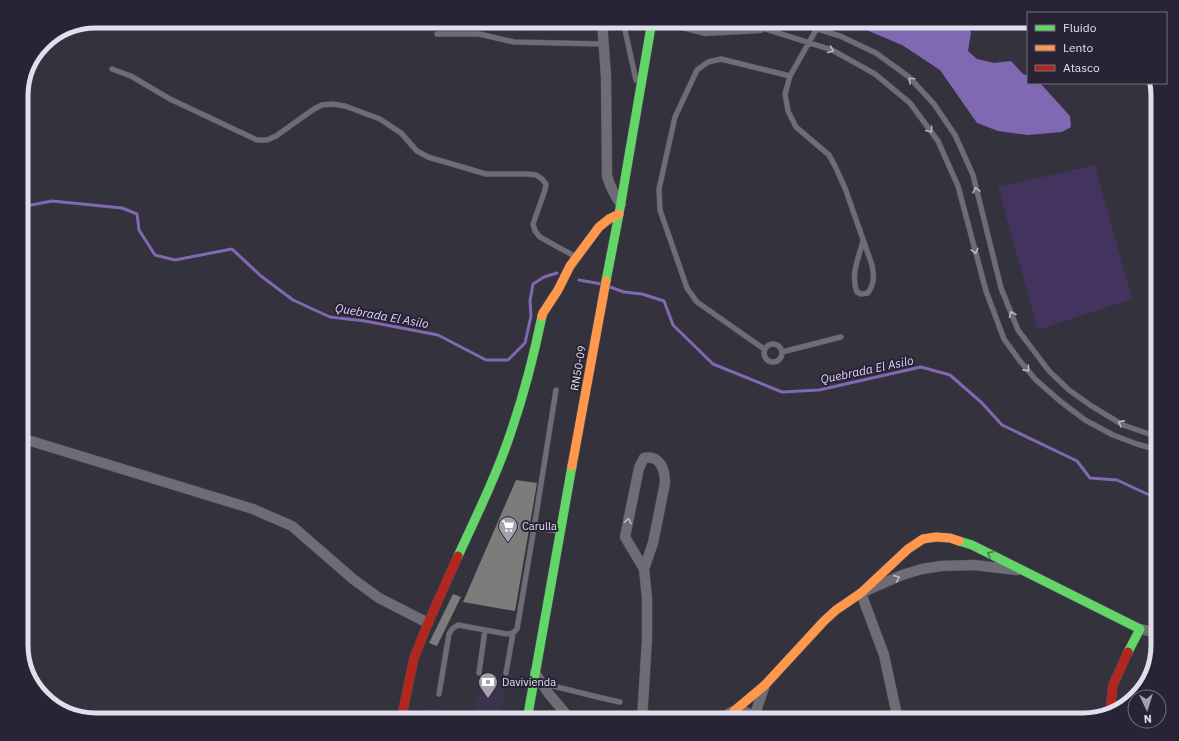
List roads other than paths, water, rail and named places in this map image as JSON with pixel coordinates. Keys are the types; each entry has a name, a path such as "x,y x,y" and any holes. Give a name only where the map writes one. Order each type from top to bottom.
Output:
{"street":[{"path":"603,28 606,77 607,176 614,196 621,204"},
{"name":"RN50-09","path":"528,713 607,272 621,204 651,28"},
{"path":"696,28 705,30 760,28"},
{"path":"402,713 414,658 428,623 490,486 511,432 534,353 543,313 558,290 570,266 599,228 609,219 619,214"},
{"path":"28,440 253,509 292,526 358,583 379,598 428,623"},
{"path":"642,713 647,598 644,569 625,537 638,468 644,458 648,457 656,460 663,468 665,483 653,543 644,569"},
{"path":"730,713 765,685 836,610 861,593 908,549 923,539 936,537 950,538 972,545 1140,629 1151,631"},
{"path":"861,593 902,575 922,569 941,566 974,565 1025,572"},
{"path":"861,593 884,655 896,713"},
{"path":"1111,707 1114,684 1124,659 1140,629"},
{"path":"535,673 549,694 565,713"},
{"path":"757,713 765,685"},
{"path":"734,711 743,711 748,713"}],"lane":[{"path":"625,28 639,92"},
{"path":"760,28 832,50 876,74 910,103 938,141 958,186 986,291 1004,339 1036,380 1085,420 1113,435 1151,448"},
{"path":"863,241 854,274 854,285 857,292 861,294 868,293 873,286 874,278 872,265 845,188 828,155 796,127 788,111 785,94 790,76 817,28 840,36 876,53 909,77 934,104 954,135 973,175 1001,288 1018,330 1049,371 1069,390 1123,425 1151,435"},
{"path":"437,34 479,34 514,42 604,44"},
{"path":"764,349 697,302 687,288 660,210 659,189 675,117 697,70 708,62 721,59 790,76"},
{"path":"112,69 131,76 170,99 257,140 267,140 276,136 314,109 322,105 332,104 344,106 380,119 401,133 417,151 428,157 486,174 536,175 546,184 534,224 535,231 540,237 577,258"},
{"path":"782,352 841,337"},
{"path":"773,344 779,346 782,352 781,357 778,361 772,362 767,360 764,356 764,349 773,344"},
{"path":"506,673 513,633 516,630 556,390"},
{"path":"534,528 561,532"},
{"path":"439,694 449,634 452,629 458,625 507,634 513,633"},
{"path":"479,673 485,630"},
{"path":"542,684 620,702"}],"waterway":[{"name":"Quebrada El Asilo","path":"28,206 52,201 122,208 137,214 139,230 155,255 175,260 232,249 261,276 293,300 330,317 365,321 438,335 486,360 508,360 525,343 531,316 530,301 533,284 544,277 557,273"},
{"name":"Quebrada El Asilo","path":"579,280 601,284"},
{"name":"Quebrada El Asilo","path":"610,287 624,292 642,294 664,301 673,325 713,364 782,392 819,390 921,367 950,375 982,403 1002,425 1077,461 1090,478 1117,480 1151,496"}],"place":[{"name":"Carulla","path":"508,543"},
{"name":"Davivienda","path":"488,699"}]}
